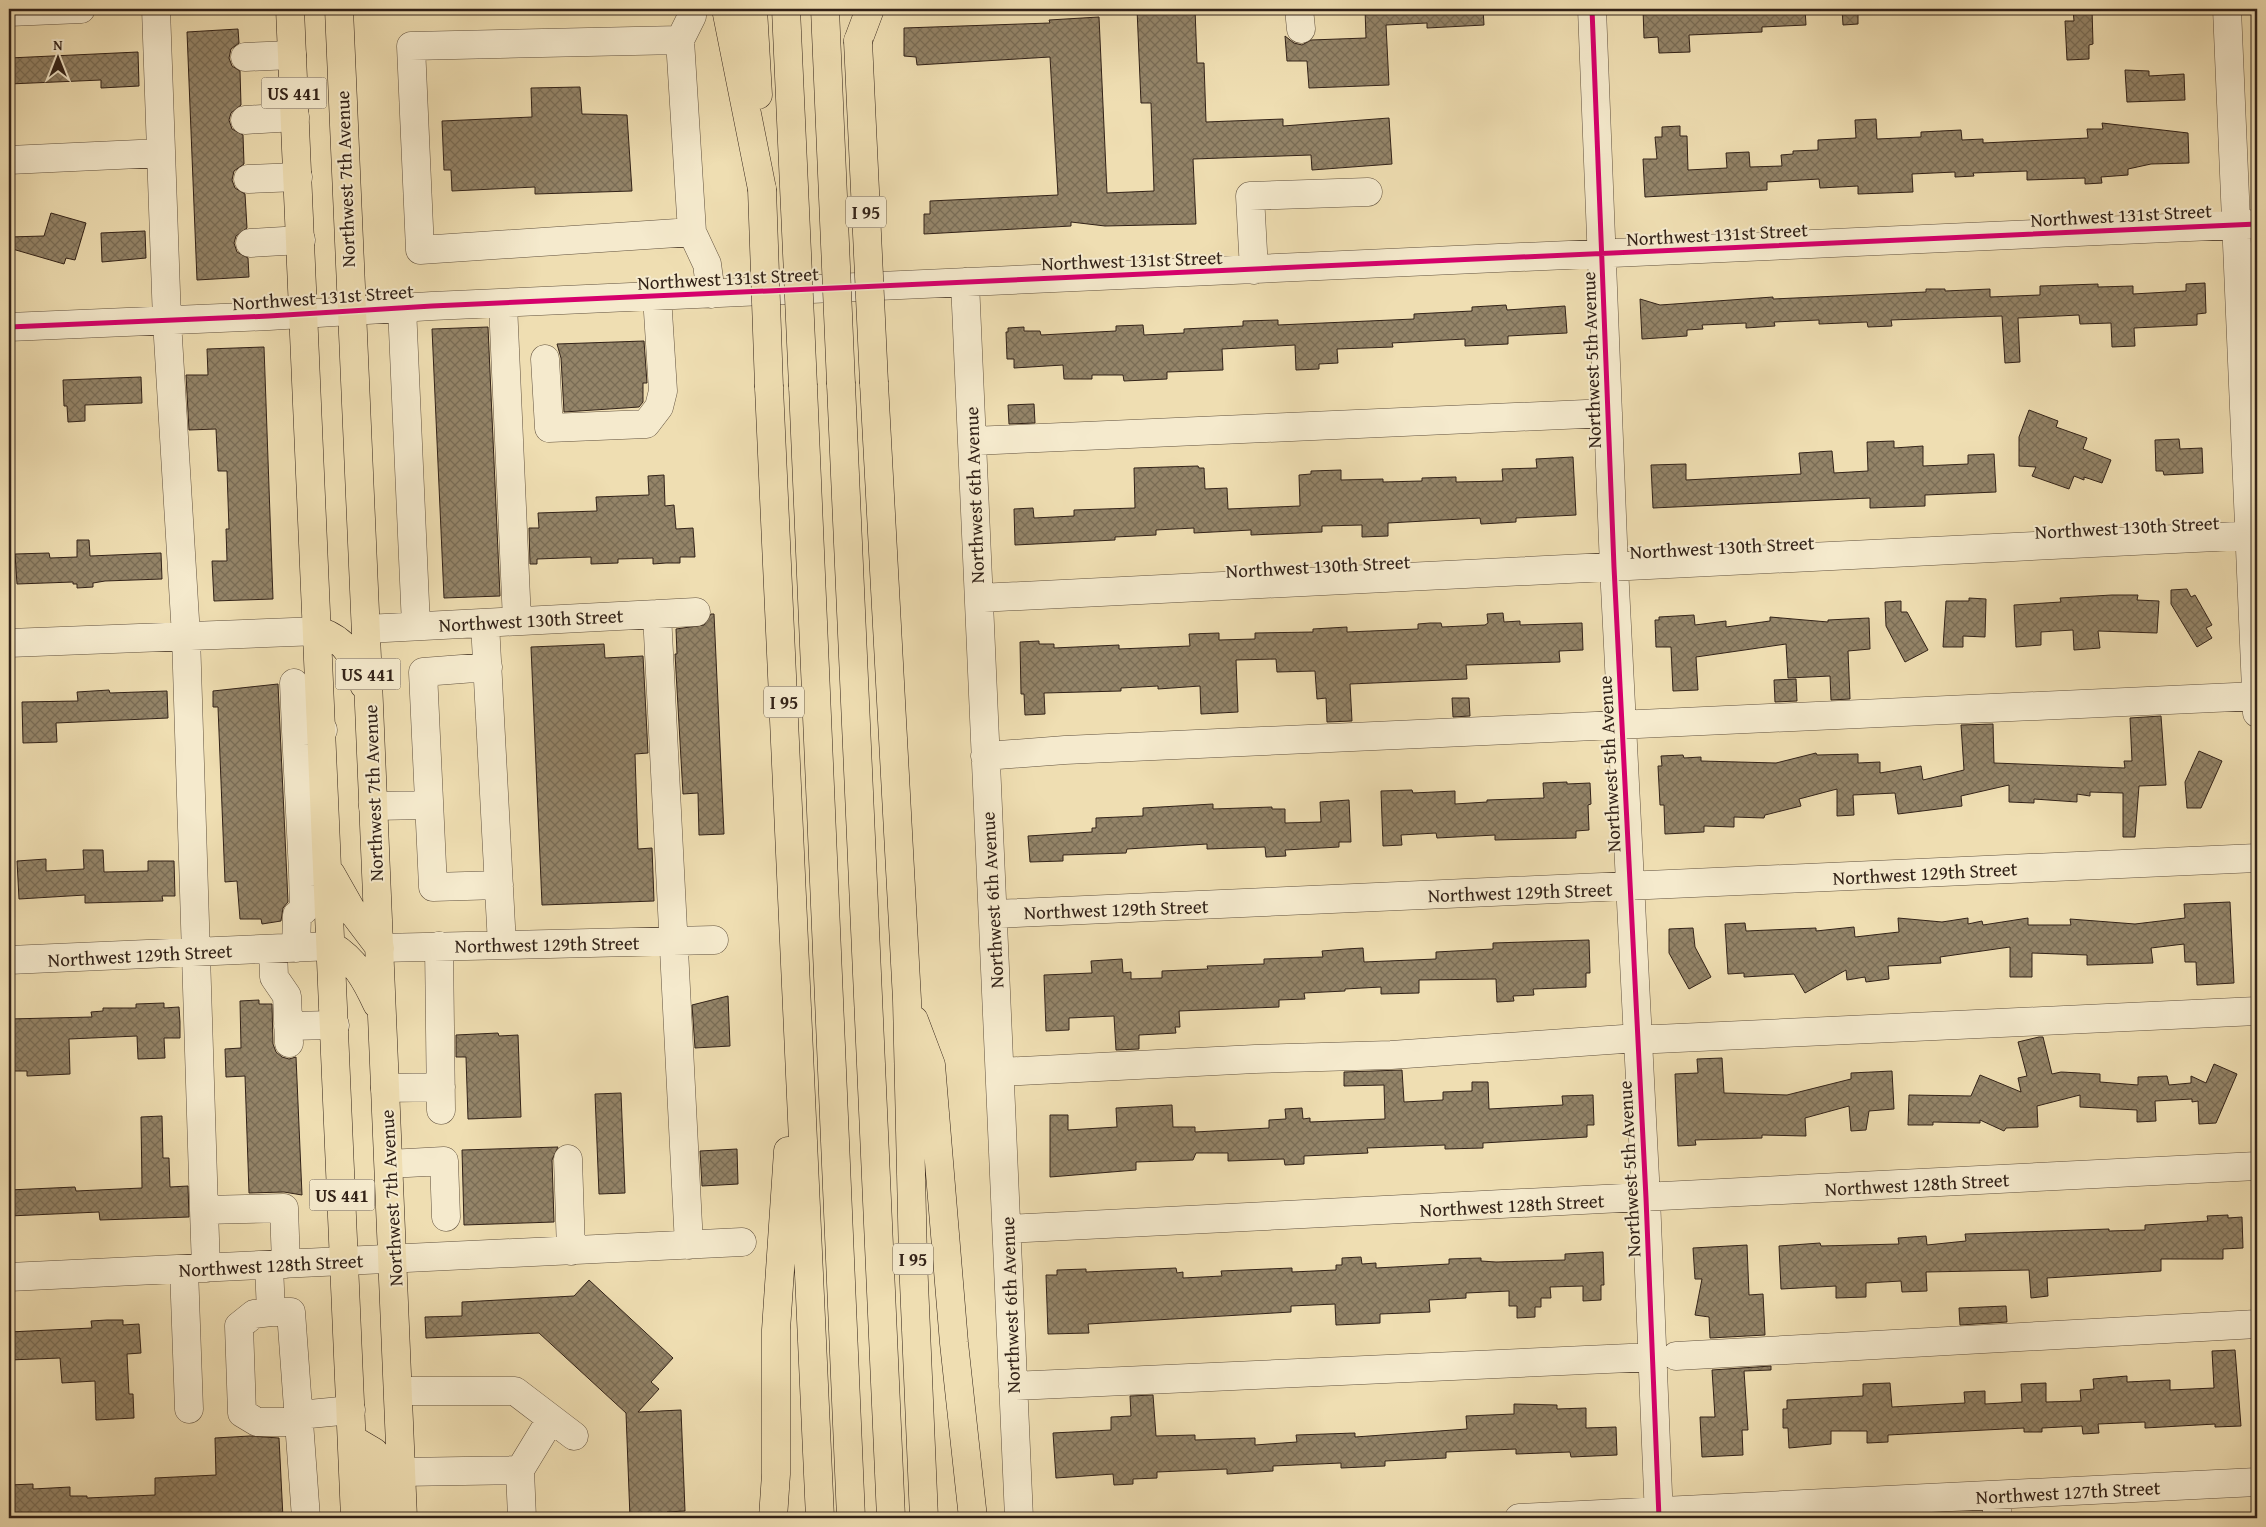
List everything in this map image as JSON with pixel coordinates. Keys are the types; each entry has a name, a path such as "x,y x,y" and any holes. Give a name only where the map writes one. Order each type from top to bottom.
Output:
{"main road":[{"name":"US 441","path":"290,9 319,631 310,731 313,812 316,871 332,946 355,1518"},
{"name":"Northwest 7th Avenue","path":"339,9 350,310 394,1259 403,1518"},
{"path":"726,9 762,189"},
{"name":"I 95","path":"754,9 769,387 820,1518"},
{"path":"786,9 851,1518"},
{"path":"825,9 891,1518"},
{"name":"I 95","path":"858,9 874,383 907,1000 912,1259 924,1518"},
{"path":"858,42 870,9"},
{"path":"319,631 332,635 342,642 350,654 369,703"},
{"path":"316,871 352,911 380,948"},
{"path":"332,946 354,964 362,975 382,1015"},
{"path":"907,1000 931,1065 954,1343 973,1518"},
{"path":"773,1518 776,1474 776,1330 797,1017"},
{"path":"352,1439 374,1452 378,1518"}],"street":[{"path":"9,12 81,9"},
{"path":"156,9 167,320 186,636 204,1210 195,1269 189,1409"},
{"path":"689,9 692,16 680,40 692,232 707,264 711,294"},
{"name":"Northwest 5th Avenue","path":"1592,9 1614,567 1646,1198 1664,1356 1659,1515"},
{"path":"986,756 1075,750 1622,726 2257,702 2247,224 2227,9"},
{"path":"680,40 410,46 420,250 692,232"},
{"path":"245,57 292,55"},
{"path":"245,120 296,117"},
{"path":"9,160 161,153"},
{"path":"248,180 298,177"},
{"path":"1254,270 1250,196 1368,192"},
{"name":"Northwest 131st Street","path":"9,327 305,314 402,307 503,304 2247,224"},
{"path":"250,243 301,240"},
{"name":"Northwest 6th Avenue","path":"965,282 1019,1518"},
{"path":"545,359 550,428 646,424 659,407 663,391 657,296"},
{"path":"503,304 517,621"},
{"path":"402,307 416,626"},
{"path":"972,441 1608,413"},
{"name":"Northwest 130th Street","path":"979,598 2253,536"},
{"name":"Northwest 130th Street","path":"366,629 696,612"},
{"path":"657,614 672,941 689,1245"},
{"path":"485,623 502,945"},
{"path":"9,643 319,631"},
{"path":"488,667 423,672 433,887 499,885"},
{"path":"294,683 310,731"},
{"path":"373,806 429,805"},
{"name":"Northwest 129th Street","path":"993,914 2257,858"},
{"path":"316,871 304,910 297,915 274,977 287,996 289,1034 335,1025"},
{"name":"Northwest 129th Street","path":"380,948 714,940"},
{"name":"Northwest 129th Street","path":"9,960 332,946"},
{"path":"385,1088 441,1098 439,946"},
{"path":"1000,1072 1255,1059 1391,1055 1638,1038 1665,1039 1838,1032 2257,1011"},
{"path":"568,1159 570,1251"},
{"path":"389,1164 444,1161 446,1217"},
{"name":"Northwest 128th Street","path":"1006,1229 2257,1166"},
{"path":"204,1210 284,1208 271,1312"},
{"name":"Northwest 128th Street","path":"9,1277 742,1242"},
{"path":"306,1518 299,1418 291,1312 254,1314 240,1326 242,1413 257,1422 299,1418 351,1410"},
{"path":"1013,1386 1601,1357 1664,1356 2257,1324"},
{"path":"399,1391 515,1391 574,1436"},
{"path":"522,1518 520,1470 551,1419"},
{"path":"401,1472 520,1470"},
{"name":"Northwest 127th Street","path":"1519,1518 1997,1507 2257,1482"}],"building":[{"path":"1137,9 1195,9 1197,63 1204,63 1206,122 1283,119 1283,126 1389,118 1392,164 1312,170 1311,155 1193,159 1196,224 1105,226 1071,222 1071,226 924,234 924,214 930,214 930,201 1058,195 1050,57 917,65 916,57 904,56 904,28 1050,23 1049,20 1099,17 1107,193 1154,191 1151,103 1141,103"},
{"path":"1365,9 1483,9 1484,25 1427,28 1427,23 1386,25 1389,85 1309,88 1307,61 1287,61 1285,36 1294,43 1302,45 1311,40 1366,38"},
{"path":"1643,9 1805,9 1806,25 1762,27 1762,32 1689,35 1690,52 1659,53 1658,37 1644,38"},
{"path":"1842,9 1858,9 1858,24 1843,25"},
{"path":"2073,9 2092,9 2093,44 2089,45 2089,59 2067,60 2065,21 2074,21"},
{"path":"238,29 239,43 231,49 229,58 232,66 240,71 241,105 231,113 229,120 232,129 243,135 244,164 234,171 232,180 235,188 245,194 247,228 236,236 234,243 237,252 248,258 249,277 197,280 187,32"},
{"path":"138,52 139,86 101,88 101,80 9,84 9,58"},
{"path":"2125,70 2149,71 2149,76 2184,74 2185,100 2127,102"},
{"path":"580,87 582,114 627,115 632,191 535,194 535,187 452,191 451,170 444,170 442,121 532,117 531,88"},
{"path":"1876,119 1877,139 1921,137 1921,132 1961,130 1962,140 1983,139 1983,143 2088,138 2087,129 2103,129 2102,123 2188,133 2189,163 2151,164 2128,169 2128,175 2101,177 2102,183 2085,184 2085,178 2027,180 2027,171 1973,173 1974,176 1955,177 1955,172 1912,174 1913,192 1858,194 1858,186 1820,188 1819,179 1767,182 1767,190 1645,197 1643,159 1657,159 1655,137 1662,137 1662,127 1680,126 1680,136 1687,136 1688,170 1727,168 1726,153 1749,152 1750,167 1782,166 1781,155 1793,154 1793,151 1818,150 1818,140 1856,138 1855,120"},
{"path":"51,213 86,223 75,260 66,258 64,264 9,248 9,237 44,236"},
{"path":"145,231 146,258 102,262 101,233"},
{"path":"2205,283 2206,313 2197,314 2197,325 2134,328 2135,346 2112,347 2111,323 2080,324 2079,315 2018,318 2020,362 2005,363 2002,316 1891,320 1892,326 1868,327 1867,322 1819,324 1819,320 1774,322 1775,326 1746,328 1746,323 1702,325 1703,329 1687,330 1687,336 1642,339 1640,299 1660,305 1773,297 1773,299 1926,292 1926,289 1945,289 1945,291 1990,289 1990,297 2040,295 2040,286 2098,284 2098,287 2133,286 2133,294 2186,291 2186,284"},
{"path":"1506,305 1507,310 1565,306 1567,333 1508,336 1508,344 1465,346 1465,339 1392,343 1393,347 1337,349 1338,363 1319,364 1319,369 1296,370 1295,345 1222,349 1223,370 1167,372 1167,379 1124,381 1123,375 1092,375 1092,379 1064,379 1063,365 1014,368 1014,359 1007,359 1006,332 1008,332 1008,328 1024,327 1024,331 1040,331 1041,335 1116,331 1116,326 1143,325 1144,335 1184,333 1184,329 1243,326 1243,321 1278,320 1278,325 1414,319 1414,314 1472,311 1472,307"},
{"path":"488,327 500,596 444,598 432,329"},
{"path":"644,341 647,383 643,383 643,402 639,407 564,412 561,358 557,344"},
{"path":"264,347 273,599 214,601 212,561 227,561 226,529 229,529 227,471 218,471 216,429 189,430 186,375 208,375 207,349"},
{"path":"141,377 142,403 85,405 85,421 68,422 67,406 64,406 63,380"},
{"path":"1034,404 1035,423 1009,424 1008,405"},
{"path":"2029,410 2058,421 2056,427 2087,438 2083,449 2111,460 2102,483 2074,476 2069,489 2032,476 2036,467 2019,466 2019,437"},
{"path":"2179,439 2180,449 2202,448 2203,473 2164,475 2163,471 2156,471 2155,440"},
{"path":"1894,441 1894,448 1923,446 1923,466 1968,464 1968,455 1994,454 1996,492 1925,495 1925,506 1870,508 1870,498 1653,508 1651,465 1686,464 1686,480 1801,474 1799,453 1832,451 1834,473 1868,471 1867,442"},
{"path":"1573,457 1576,515 1516,518 1516,522 1481,524 1480,518 1388,523 1388,536 1362,537 1362,525 1322,526 1322,532 1251,535 1251,530 1194,533 1194,528 1156,530 1156,535 1115,537 1115,540 1015,545 1014,509 1033,508 1034,518 1074,516 1074,510 1135,508 1134,468 1198,466 1199,468 1204,468 1205,489 1227,488 1228,509 1300,506 1299,475 1311,474 1311,471 1341,470 1341,480 1383,479 1383,482 1422,481 1422,478 1456,477 1456,482 1503,481 1502,469 1537,468 1536,459"},
{"path":"664,475 665,506 674,505 676,529 693,528 695,557 680,557 680,563 653,564 653,558 618,559 618,563 591,564 591,557 537,559 537,564 530,564 529,528 539,528 538,513 597,511 596,497 649,495 648,476"},
{"path":"77,540 89,540 90,556 161,553 162,579 105,581 93,583 93,587 77,588 77,584 73,584 73,582 17,584 15,554 49,553 50,558 77,557"},
{"path":"2187,589 2191,597 2195,595 2212,625 2206,628 2212,638 2197,647 2171,604 2171,590"},
{"path":"2138,595 2137,600 2159,601 2157,633 2098,631 2100,648 2074,650 2073,630 2041,632 2041,645 2016,647 2014,605 2061,602 2060,598"},
{"path":"1969,598 1986,599 1985,637 1963,636 1963,647 1943,647 1946,601 1969,601"},
{"path":"1901,601 1901,612 1907,612 1928,650 1905,662 1886,626 1885,602"},
{"path":"1503,613 1504,622 1520,621 1520,625 1582,623 1583,650 1559,651 1560,662 1466,665 1467,679 1350,684 1352,721 1327,722 1326,698 1317,699 1315,671 1277,672 1276,659 1236,660 1238,712 1201,714 1200,686 1158,689 1158,686 1121,688 1121,691 1044,693 1045,714 1025,715 1024,694 1021,694 1020,642 1039,641 1039,644 1054,644 1054,648 1119,645 1119,649 1190,646 1189,634 1219,633 1219,640 1255,639 1255,633 1313,632 1313,629 1347,627 1347,632 1418,629 1418,624 1430,623 1441,623 1442,627 1485,625 1488,623 1487,614"},
{"path":"711,614 714,614 724,834 699,835 698,793 683,794 675,654 677,654 676,629 704,625"},
{"path":"1694,615 1695,625 1726,621 1726,627 1770,621 1770,617 1828,622 1828,620 1869,618 1870,649 1848,651 1850,699 1831,700 1830,676 1788,678 1786,644 1696,657 1698,690 1673,691 1671,647 1656,647 1655,620 1659,620 1659,617"},
{"path":"604,644 605,658 643,656 648,753 635,754 638,849 652,848 654,901 542,905 531,647"},
{"path":"1796,679 1797,701 1775,702 1774,680"},
{"path":"278,684 288,902 283,908 281,921 262,924 261,919 240,919 237,881 225,882 218,707 213,707 213,691"},
{"path":"109,690 110,693 167,691 168,718 56,723 57,742 23,743 22,702 78,701 77,692"},
{"path":"1452,698 1469,698 1470,716 1453,717"},
{"path":"2161,716 2166,785 2139,786 2135,837 2123,837 2123,793 2090,792 2090,796 2077,794 2077,802 2034,799 2034,803 2009,802 2009,785 1961,796 1962,806 1898,814 1895,793 1853,795 1854,815 1837,816 1837,789 1799,799 1801,806 1765,815 1764,818 1734,817 1734,827 1704,826 1704,832 1665,834 1664,805 1660,805 1658,766 1662,766 1661,756 1683,755 1684,758 1701,757 1701,761 1776,763 1816,753 1817,755 1858,754 1858,763 1880,762 1880,773 1921,766 1923,780 1964,770 1961,725 1993,724 1994,763 2125,768 2124,761 2132,761 2130,718"},
{"path":"2199,751 2222,761 2201,808 2187,808 2185,782"},
{"path":"1567,782 1567,784 1590,783 1591,804 1588,805 1589,830 1576,831 1576,838 1495,840 1495,835 1437,838 1436,833 1401,835 1402,845 1383,846 1381,791 1412,790 1413,793 1455,791 1455,804 1487,802 1487,800 1544,798 1543,783"},
{"path":"1349,800 1351,842 1339,842 1339,847 1285,850 1286,856 1266,857 1265,847 1207,849 1207,844 1127,849 1126,853 1063,855 1063,861 1030,862 1028,836 1092,832 1092,828 1096,828 1096,818 1143,816 1143,808 1213,804 1213,809 1272,807 1272,809 1285,809 1285,823 1321,822 1320,802"},
{"path":"83,850 103,850 104,872 148,871 148,861 174,861 175,896 162,896 163,901 85,903 85,895 19,899 17,861 46,859 46,871 84,869"},
{"path":"2230,902 2234,983 2197,985 2196,962 2185,962 2184,944 2151,948 2153,963 2087,965 2087,955 2032,953 2032,977 2010,977 2010,947 1940,957 1941,963 1888,966 1889,979 1866,982 1865,977 1847,980 1846,970 1805,993 1794,974 1744,977 1744,973 1728,974 1725,924 1745,923 1746,931 1816,928 1816,931 1854,927 1855,937 1899,932 1898,918 1942,922 1968,918 1968,924 1982,921 1983,925 2028,918 2028,925 2071,925 2070,919 2135,924 2185,918 2184,904"},
{"path":"1693,928 1695,947 1711,977 1689,989 1669,953 1669,929"},
{"path":"1589,940 1590,973 1586,973 1586,987 1533,989 1534,995 1513,996 1514,1001 1497,1002 1496,979 1419,980 1419,993 1381,994 1381,987 1345,989 1345,991 1304,993 1305,999 1279,1000 1279,1007 1179,1011 1180,1027 1175,1027 1176,1033 1139,1035 1139,1049 1116,1050 1114,1016 1069,1018 1069,1030 1046,1031 1044,975 1092,973 1091,961 1122,959 1123,973 1131,972 1131,979 1162,978 1162,971 1208,969 1207,966 1264,964 1264,959 1323,957 1322,951 1363,948 1364,962 1436,959 1436,952 1493,949 1493,943"},
{"path":"728,996 730,1046 695,1048 692,1005"},
{"path":"259,1000 259,1004 272,1004 273,1044 276,1052 282,1057 289,1059 296,1057 302,1195 284,1192 249,1193 245,1076 226,1077 225,1049 241,1048 240,1001"},
{"path":"164,1003 164,1008 179,1007 180,1022 180,1038 164,1038 165,1058 138,1059 137,1036 69,1039 70,1074 27,1076 27,1071 9,1071 9,1019 92,1017 91,1012 103,1011 103,1008 136,1008 136,1004"},
{"path":"498,1033 499,1036 518,1035 521,1117 468,1119 466,1057 456,1057 456,1035"},
{"path":"2043,1037 2052,1074 2061,1072 2100,1074 2100,1082 2138,1085 2138,1077 2167,1076 2169,1085 2191,1083 2191,1076 2206,1083 2214,1064 2237,1074 2216,1123 2199,1124 2198,1101 2192,1102 2192,1099 2155,1101 2156,1121 2137,1122 2137,1110 2080,1107 2080,1095 2037,1106 2038,1127 2006,1128 2004,1131 1980,1120 1980,1123 1933,1122 1933,1125 1908,1125 1909,1095 1971,1096 1980,1075 2021,1092 2018,1078 2027,1076 2018,1042"},
{"path":"1722,1058 1724,1093 1787,1095 1851,1079 1851,1073 1892,1071 1894,1109 1869,1111 1866,1130 1851,1131 1849,1106 1805,1118 1806,1136 1762,1135 1762,1138 1695,1140 1696,1145 1678,1146 1675,1074 1698,1073 1697,1059"},
{"path":"1402,1070 1404,1102 1443,1100 1443,1092 1472,1091 1472,1082 1488,1082 1489,1109 1563,1105 1562,1096 1593,1095 1594,1125 1587,1125 1587,1137 1483,1143 1483,1148 1445,1149 1445,1145 1367,1148 1368,1153 1304,1156 1304,1164 1285,1165 1284,1159 1228,1161 1228,1153 1196,1153 1193,1160 1136,1162 1136,1170 1050,1177 1050,1115 1068,1115 1068,1130 1117,1127 1116,1108 1172,1105 1173,1127 1195,1127 1195,1132 1269,1128 1269,1120 1286,1119 1285,1109 1302,1108 1303,1119 1310,1118 1310,1122 1385,1119 1384,1085 1344,1086 1344,1072"},
{"path":"621,1093 625,1193 599,1194 595,1094"},
{"path":"162,1116 163,1158 169,1158 170,1187 188,1186 189,1217 100,1220 99,1212 9,1216 9,1190 75,1187 76,1191 142,1188 141,1117"},
{"path":"558,1147 552,1160 554,1222 464,1225 462,1150"},
{"path":"737,1149 738,1184 702,1186 700,1151"},
{"path":"2228,1215 2228,1218 2242,1217 2243,1248 2223,1249 2223,1259 2161,1259 2161,1271 2047,1278 2048,1296 2031,1298 2029,1270 1926,1272 1927,1291 1902,1292 1901,1281 1866,1283 1866,1297 1836,1298 1836,1286 1781,1289 1779,1246 1820,1243 1821,1246 1899,1244 1898,1238 1926,1236 1927,1245 1966,1241 1965,1234 2109,1229 2109,1231 2145,1230 2145,1225 2208,1221 2207,1216"},
{"path":"1747,1245 1749,1295 1763,1294 1765,1335 1710,1338 1709,1317 1695,1315 1702,1279 1695,1279 1693,1248"},
{"path":"1603,1252 1604,1285 1601,1285 1601,1300 1583,1301 1583,1286 1550,1287 1551,1298 1541,1298 1541,1307 1535,1307 1535,1317 1517,1318 1517,1306 1509,1306 1509,1291 1466,1293 1466,1298 1429,1300 1430,1312 1380,1314 1380,1323 1336,1325 1335,1304 1291,1306 1291,1312 1088,1324 1089,1333 1048,1334 1046,1275 1057,1275 1057,1270 1086,1269 1086,1272 1176,1268 1177,1273 1183,1272 1183,1278 1222,1276 1221,1271 1292,1268 1292,1272 1336,1270 1336,1265 1342,1265 1342,1258 1361,1257 1362,1264 1376,1263 1376,1268 1449,1264 1449,1259 1481,1258 1481,1261 1496,1262 1565,1260 1565,1254"},
{"path":"589,1280 673,1358 651,1382 659,1389 638,1412 681,1410 685,1511 667,1512 667,1518 630,1518 626,1413 539,1333 426,1338 425,1317 462,1316 462,1302 574,1296"},
{"path":"2006,1306 2007,1322 1960,1325 1959,1308"},
{"path":"123,1320 123,1325 139,1324 141,1353 127,1354 129,1394 133,1394 134,1418 96,1420 95,1381 62,1383 60,1358 9,1360 9,1332 92,1328 91,1321"},
{"path":"2235,1350 2241,1426 2215,1427 2215,1424 2145,1428 2145,1422 2098,1424 2099,1433 2083,1434 2082,1426 2042,1428 2042,1432 2024,1432 2024,1428 1888,1435 1888,1442 1867,1443 1867,1431 1831,1431 1831,1444 1789,1448 1788,1428 1783,1428 1783,1409 1787,1409 1787,1400 1863,1396 1863,1384 1890,1383 1892,1407 1965,1403 1964,1392 1985,1391 1985,1404 2022,1402 2021,1384 2046,1383 2046,1402 2081,1401 2080,1390 2094,1389 2093,1379 2127,1376 2127,1382 2170,1380 2170,1390 2214,1388 2212,1351"},
{"path":"1771,1366 1771,1370 1744,1371 1748,1430 1742,1430 1743,1455 1702,1457 1700,1417 1715,1417 1712,1370"},
{"path":"1153,1395 1156,1436 1195,1435 1195,1440 1255,1438 1255,1445 1297,1442 1296,1435 1355,1433 1355,1437 1467,1429 1466,1416 1514,1414 1514,1404 1557,1405 1557,1409 1586,1408 1586,1428 1616,1427 1617,1455 1571,1457 1570,1452 1516,1454 1516,1449 1446,1452 1446,1458 1385,1461 1385,1466 1341,1468 1341,1463 1273,1466 1273,1471 1227,1474 1227,1469 1157,1472 1157,1478 1133,1479 1133,1484 1114,1485 1113,1474 1056,1478 1053,1433 1111,1430 1111,1417 1131,1416 1130,1396"},
{"path":"250,1436 279,1438 283,1518 9,1518 9,1485 33,1484 33,1489 70,1487 70,1496 87,1496 87,1498 155,1495 155,1478 216,1475 215,1438"}],"cycle path":[{"path":"1592,9 1614,567 1646,1198 1659,1518"},
{"path":"9,327 269,316 432,306 2257,224"}]}
